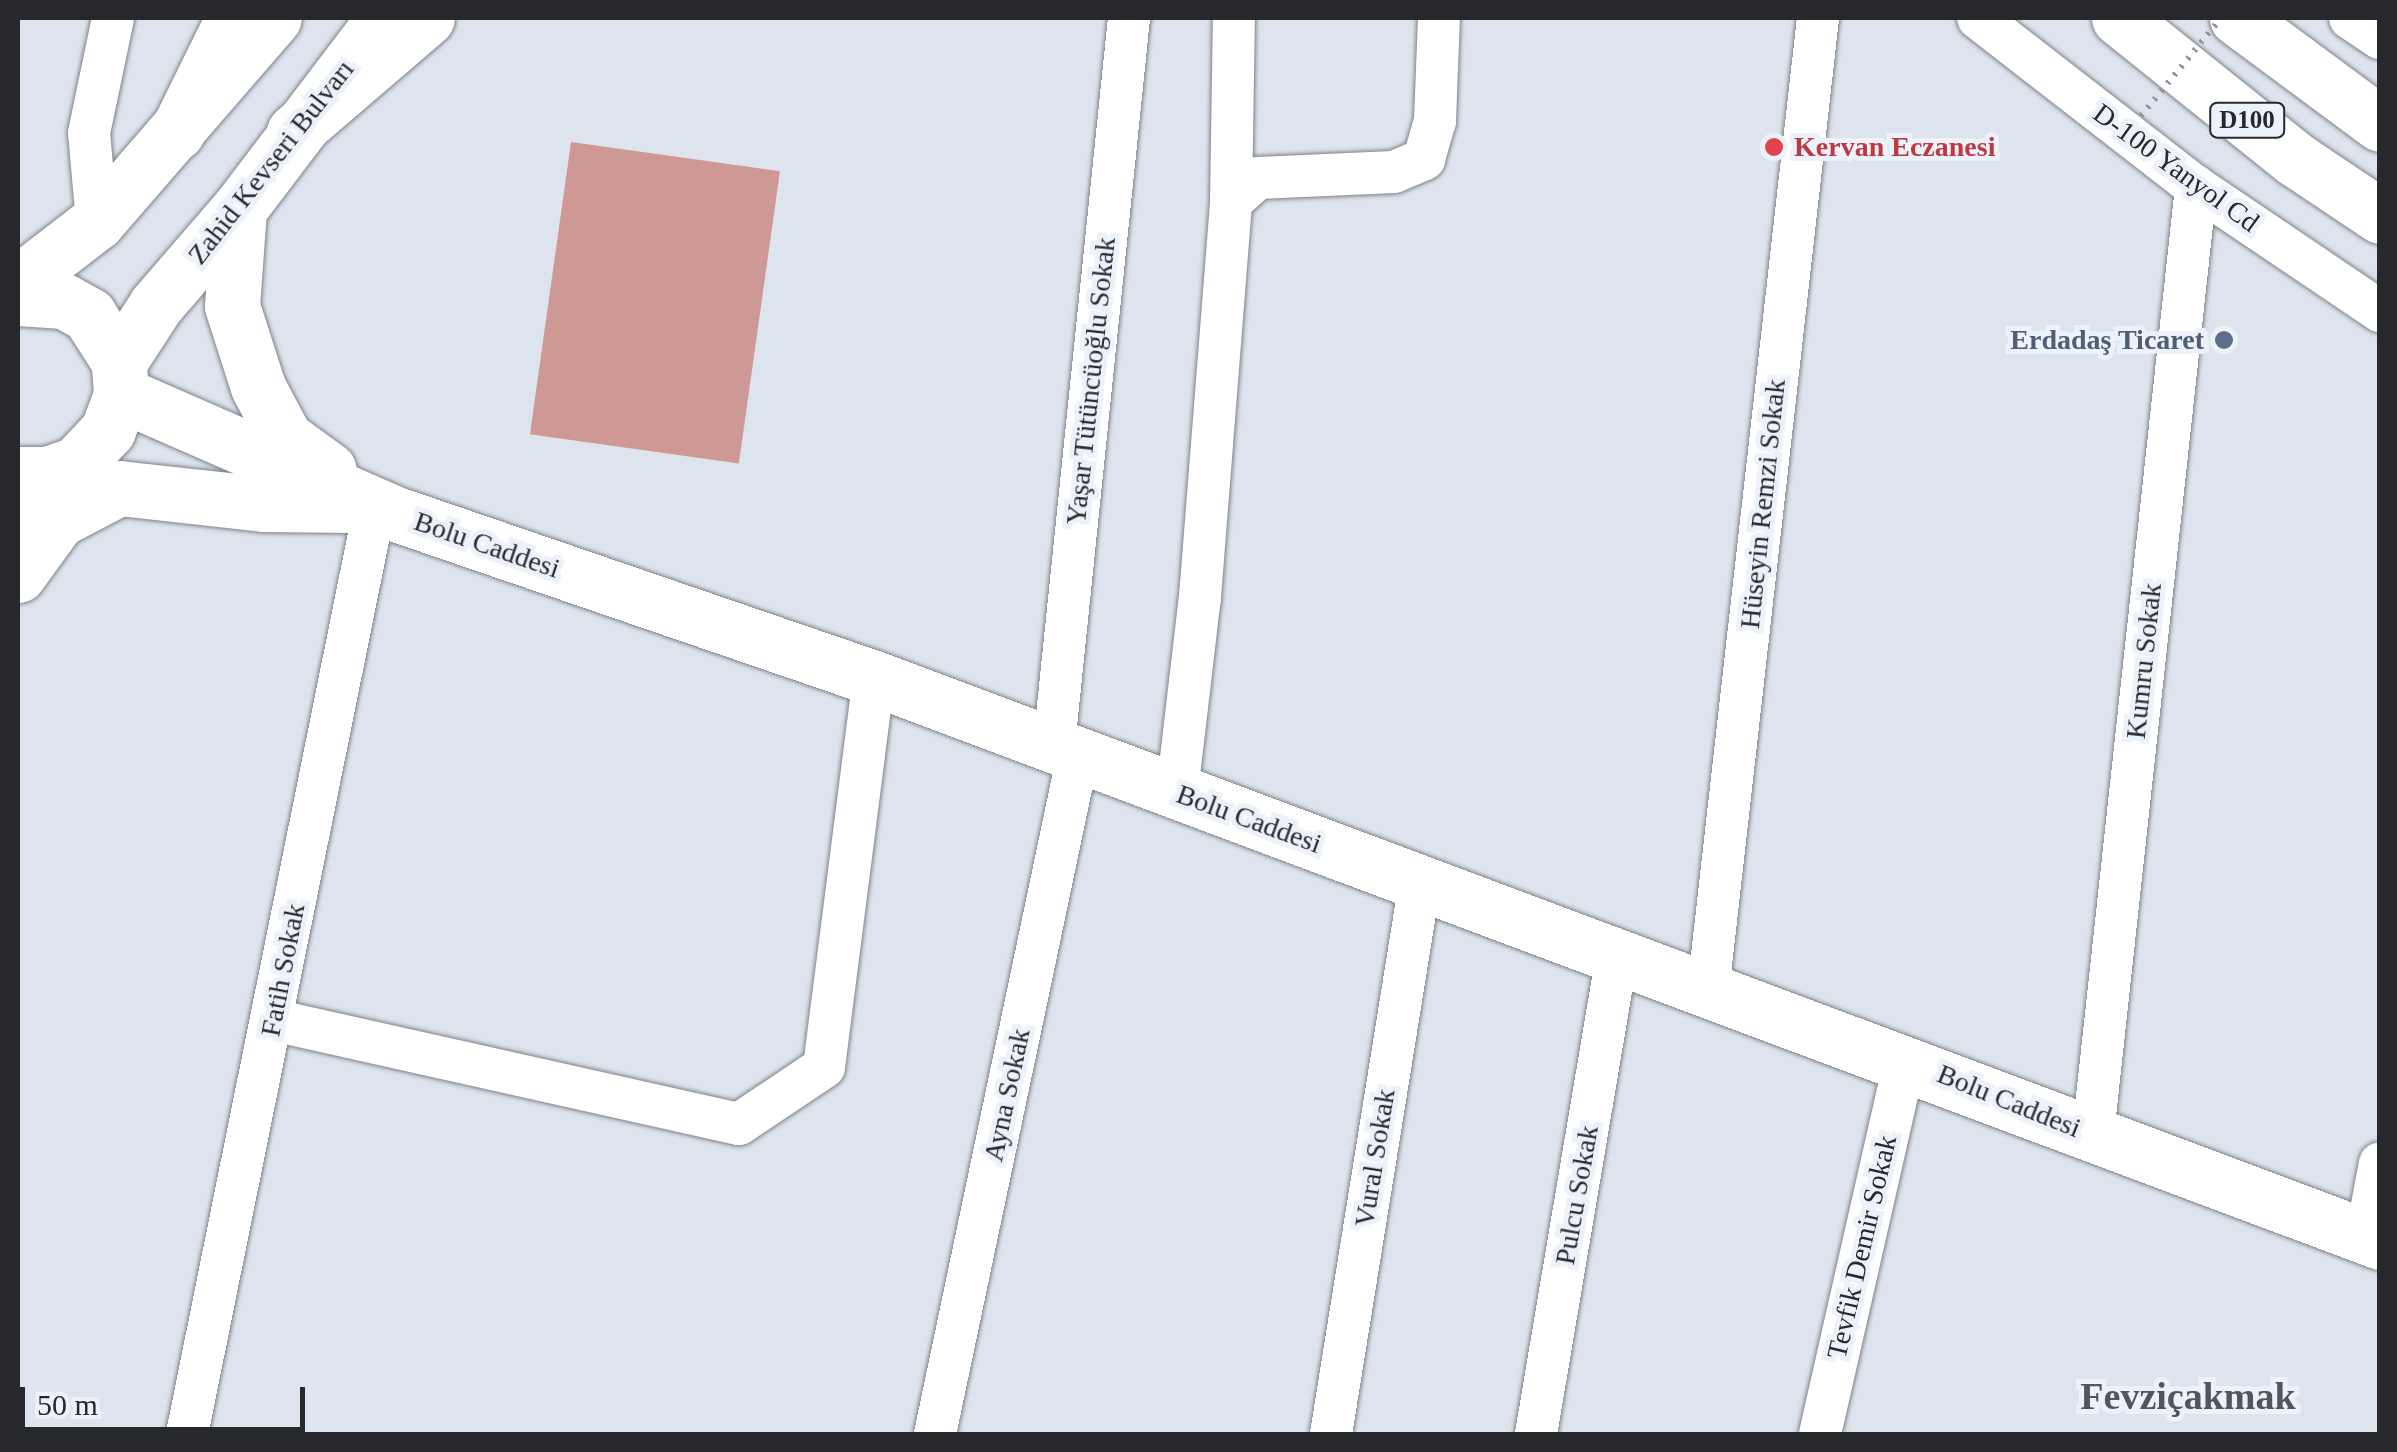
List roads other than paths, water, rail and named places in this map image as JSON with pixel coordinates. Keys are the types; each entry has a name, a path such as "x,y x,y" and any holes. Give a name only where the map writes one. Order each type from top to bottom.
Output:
{"main road":[{"path":"177,132 233,18"},
{"path":"18,283 98,222 274,18"},
{"name":"Zahid Kevseri Bulvarı","path":"18,524 108,430 120,378 156,304 239,209 384,18"},
{"path":"294,132 427,18"},
{"name":"D100","path":"2118,18 2295,160 2380,216"},
{"name":"D100","path":"2237,18 2380,124"},
{"path":"2251,18 2327,88"},
{"path":"239,209 232,306 258,387 285,438 375,505"},
{"path":"18,298 64,301 89,315 120,378"},
{"name":"Bolu Caddesi","path":"120,378 375,505 874,678 1905,1060 2373,1239"},
{"path":"18,474 47,474 76,464"},
{"path":"18,575 58,520 119,488 263,504 375,505"}],"street":[{"path":"98,222 89,133 112,18"},
{"name":"Yaşar Tütüncüoğlu Sokak","path":"1066,750 1129,18"},
{"path":"1177,792 1200,597 1231,202 1234,18"},
{"path":"1231,202 1258,178 1394,172 1424,159 1435,121 1439,18"},
{"name":"Hüseyin Remzi Sokak","path":"1708,990 1818,18"},
{"name":"D-100 Yanyol Cd","path":"1978,18 2196,187 2380,311"},
{"path":"2350,18 2380,38"},
{"name":"Kumru Sokak","path":"2093,1134 2196,187"},
{"name":"Fatih Sokak","path":"187,1434 375,505"},
{"path":"273,1020 739,1124 824,1067 874,678"},
{"name":"Ayna Sokak","path":"935,1434 1066,750"},
{"name":"Vural Sokak","path":"1331,1434 1420,882"},
{"name":"Pulcu Sokak","path":"1536,1434 1617,956"},
{"name":"Tevfik Demir Sokak","path":"1820,1434 1905,1060"},
{"path":"2373,1239 2380,1163"}],"place":[{"name":"Kervan Eczanesi","path":"1774,147"},
{"name":"Erdadaş Ticaret","path":"2224,340"}],"district":[{"name":"Fevziçakmak","path":"2188,1397"}]}
